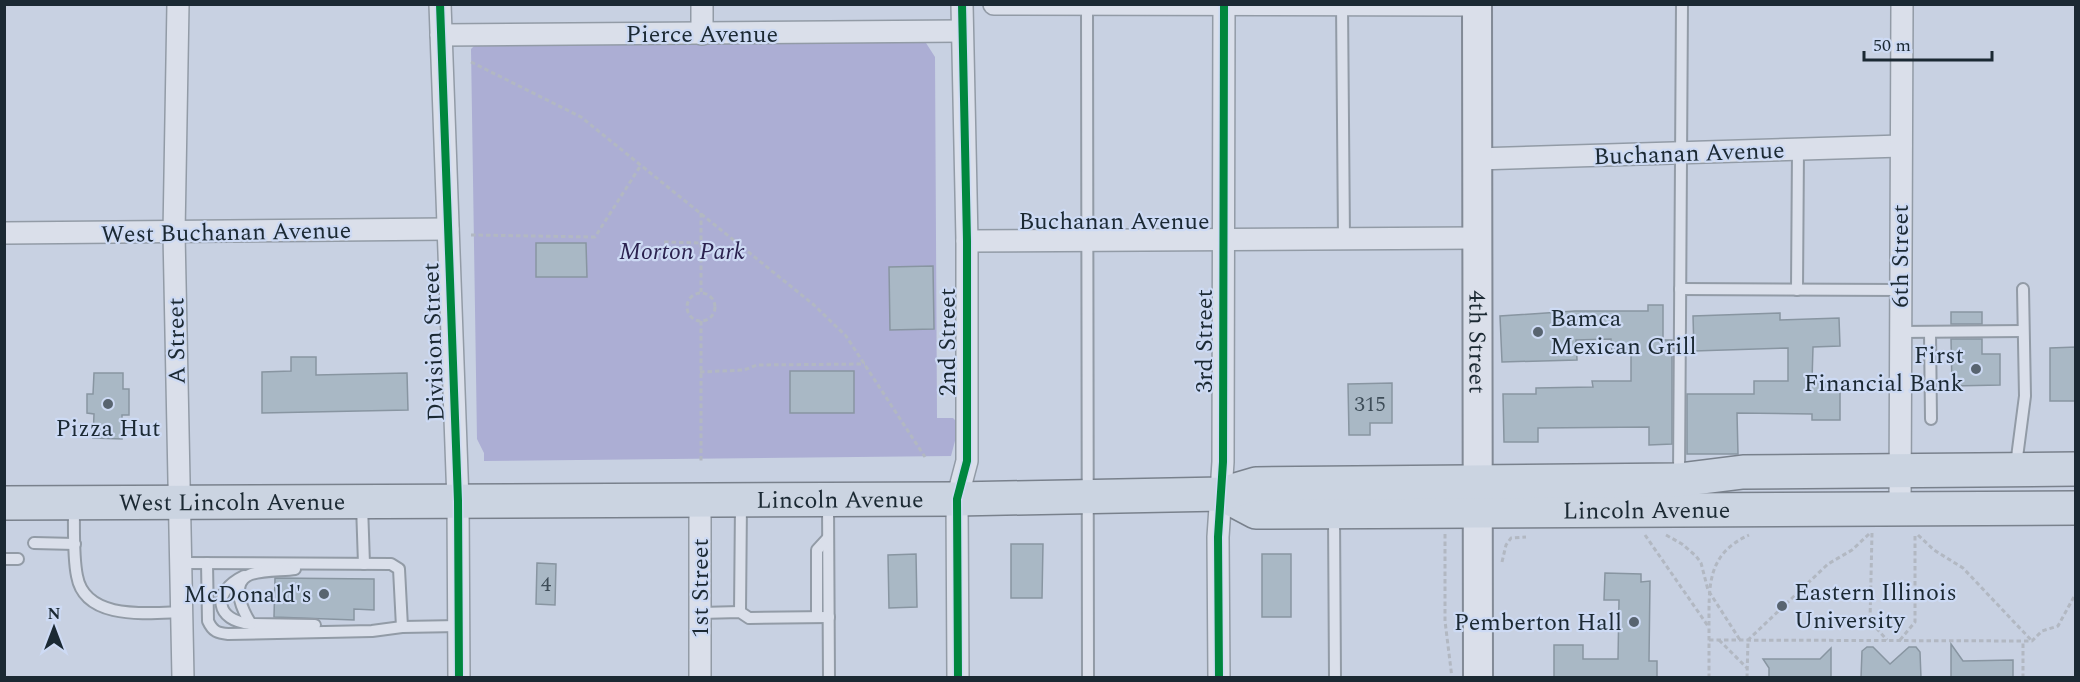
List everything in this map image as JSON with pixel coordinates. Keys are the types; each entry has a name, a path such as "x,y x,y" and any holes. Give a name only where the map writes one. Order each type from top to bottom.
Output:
{"main road":[{"name":"Lincoln Avenue","path":"1222,494 1256,512 1334,512 1478,496 1535,483 1679,480 1743,472 2076,469"},
{"name":"Lincoln Avenue","path":"458,501 957,499 1222,494 1256,484 1899,523 2076,508"},
{"name":"West Lincoln Avenue","path":"4,503 458,501"}],"street":[{"name":"A Street","path":"178,4 174,233 183,678"},
{"name":"Division Street","path":"440,4 458,501 459,678"},
{"path":"702,4 702,34"},
{"name":"2nd Street","path":"958,678 957,499 967,461 967,241 962,4"},
{"path":"994,4 1477,5"},
{"name":"6th Street","path":"1899,523 1902,4"},
{"name":"3rd Street","path":"1219,678 1218,537 1222,494 1224,5"},
{"name":"4th Street","path":"1477,5 1478,678"},
{"name":"Pierce Avenue","path":"441,34 962,31"},
{"name":"Buchanan Avenue","path":"1477,159 1901,146"},
{"name":"West Buchanan Avenue","path":"4,233 448,229"},
{"name":"Buchanan Avenue","path":"967,241 1477,238"},
{"name":"1st Street","path":"700,500 700,678"}],"lane":[{"path":"1679,480 1682,4"},
{"path":"1087,5 1088,678"},
{"path":"1341,5 1344,238"},
{"path":"1797,290 1798,149"},
{"path":"1680,289 1900,290"},
{"path":"2015,469 2025,396 2023,290"},
{"path":"1900,332 2023,331"},
{"path":"1930,332 1931,419"},
{"path":"740,612 741,500"},
{"path":"828,500 823,617 829,678"},
{"path":"362,502 364,564"},
{"path":"74,503 76,577 83,594 108,608 134,614 182,612"},
{"path":"1334,512 1335,678"},
{"path":"34,543 75,544"},
{"path":"4,558 18,559"},
{"path":"181,563 391,564 399,569 402,627"},
{"path":"207,564 208,621 217,633 372,631 402,627 459,626"},
{"path":"309,564 306,567 280,572 247,575 231,584 223,594 221,606 225,615 239,622 251,624 352,625 365,627 372,631"},
{"path":"247,575 239,589 244,612 251,624"},
{"path":"700,613 740,612 749,618 823,617"}],"path":[{"path":"471,62 581,117 814,305 846,336 925,456"},
{"path":"471,235 595,237 641,165"},
{"path":"700,213 701,293"},
{"path":"664,242 702,243"},
{"path":"705,293 712,299 715,307 709,319 700,321 696,321 688,314 687,304 692,296 705,293"},
{"path":"700,321 701,461"},
{"path":"700,372 744,370 757,365 866,364"},
{"path":"1899,523 1915,622 1899,641"},
{"path":"1899,523 1934,550 1963,568 2032,641"},
{"path":"1862,531 1872,531 1899,523 1926,531"},
{"path":"1445,530 1445,621 1452,678"},
{"path":"1649,531 1642,531 1709,628"},
{"path":"1674,531 1665,533 1696,556 1701,564 1708,590 1709,678"},
{"path":"1747,678 1748,640 1828,564 1852,550 1872,531"},
{"path":"1872,531 1870,621 1888,641"},
{"path":"1740,640 1708,590 1719,558 1730,545 1751,534"},
{"path":"1501,569 1506,545 1511,538 1532,536"},
{"path":"1709,640 2032,641 2042,631 2058,626 2076,593"},
{"path":"1719,640 1747,668"},
{"path":"2023,678 2024,642"}],"green space":[{"name":"Morton Park","path":"477,43 926,43 935,57 937,418 953,418 956,421 956,437 951,456 484,461 484,453 477,439 471,49"}],"building":[{"path":"536,243 586,243 587,277 536,277"},
{"path":"933,266 934,329 890,330 889,267"},
{"path":"1648,305 1663,305 1663,340 1672,340 1672,444 1649,445 1649,427 1538,428 1538,442 1504,442 1503,394 1536,394 1536,388 1593,387 1592,381 1631,381 1631,352 1612,352 1611,339 1576,340 1577,360 1502,362 1500,316 1575,311 1648,311"},
{"path":"1951,312 1982,312 1982,324 1951,324"},
{"path":"1780,313 1780,320 1839,318 1840,346 1813,347 1812,381 1840,381 1840,420 1812,420 1812,414 1737,413 1738,454 1687,454 1687,394 1754,394 1754,381 1788,381 1788,348 1694,351 1693,316"},
{"name":"First Financial Bank","path":"1951,339 1982,339 1982,354 2000,354 2000,385 1952,386"},
{"path":"2076,347 2076,401 2050,401 2050,348"},
{"path":"291,357 316,357 316,375 407,373 408,410 262,413 262,372 291,371"},
{"path":"790,371 854,371 854,413 790,413"},
{"name":"Pizza Hut","path":"94,373 123,373 123,389 129,389 129,415 122,415 122,439 93,438 94,414 87,413 87,394 93,394"},
{"path":"1392,383 1392,423 1370,423 1370,435 1349,435 1348,384"},
{"path":"1011,544 1043,544 1042,598 1011,598"},
{"path":"916,554 917,607 889,608 888,555"},
{"path":"1262,554 1291,554 1291,617 1262,617"},
{"path":"537,563 556,564 555,605 536,604"},
{"name":"Pemberton Hall","path":"1605,573 1641,574 1641,582 1650,581 1649,661 1657,661 1657,678 1554,678 1554,645 1583,645 1583,659 1618,659 1619,600 1604,600"},
{"name":"McDonald's","path":"275,578 374,579 374,610 354,609 354,620 274,617"},
{"path":"1951,644 1963,661 2013,660 2013,678 1951,678"},
{"path":"1867,647 1873,647 1890,664 1909,647 1916,647 1920,652 1921,678 1861,678 1862,651"},
{"path":"1831,648 1831,678 1769,678 1769,668 1763,659 1820,659"}],"cycle path":[{"path":"440,4 458,501 459,678"},
{"path":"958,678 957,499 967,461 967,241 962,4"},
{"path":"1219,678 1218,537 1223,462 1224,4"}],"place":[{"name":"Bamca Mexican Grill","path":"1538,332"},
{"name":"First Financial Bank","path":"1976,369"},
{"name":"Pizza Hut","path":"108,404"},
{"name":"McDonald's","path":"324,594"},
{"name":"Eastern Illinois University","path":"1782,606"},
{"name":"Pemberton Hall","path":"1634,622"}]}
